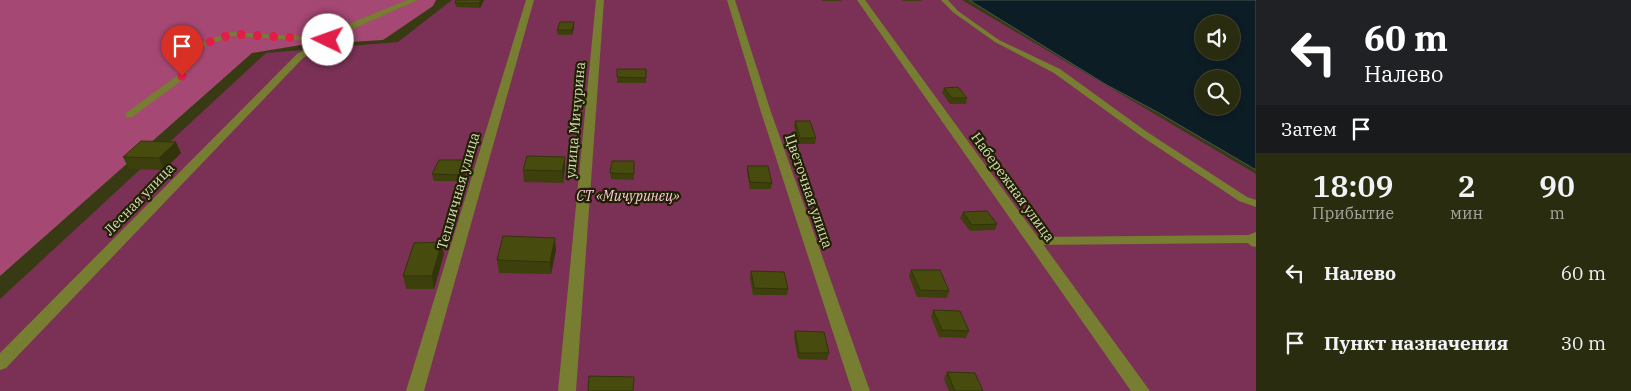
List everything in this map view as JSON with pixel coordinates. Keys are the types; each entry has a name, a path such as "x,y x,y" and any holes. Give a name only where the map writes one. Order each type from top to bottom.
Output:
{"street":[{"name":"Лесная улица","path":"0,363 300,56 354,25 414,0"},
{"name":"Тепличная улица","path":"414,391 530,0"},
{"name":"улица Мичурина","path":"567,391 600,0"},
{"name":"Цветочная улица","path":"731,0 766,112 861,391"},
{"name":"Набережная улица","path":"861,0 1141,391"}],"lane":[{"path":"944,0 956,12 997,41 1057,71 1144,134 1242,199 1256,204"},
{"path":"129,115 182,76 186,61 193,48 232,34 328,40"},
{"path":"1034,241 1254,239"}],"green space":[{"name":"СТ «Мичуринец»","path":"452,0 962,0 1256,174 1256,391 0,391 0,299 266,53 398,42"}],"shaded area":[{"path":"0,0 436,0 433,6 383,40 301,45 252,53 0,276"}],"water":[{"path":"969,0 1256,0 1256,170 1159,113 1105,84"}],"building":[{"path":"456,0 481,0 479,3 455,3"},
{"path":"560,22 574,22 572,30 557,30"},
{"path":"617,69 646,69 646,78 617,77"},
{"path":"958,87 967,98 952,98 944,88"},
{"path":"795,121 810,121 816,138 800,138"},
{"path":"141,141 176,142 159,158 123,157"},
{"path":"527,156 565,157 562,171 523,170"},
{"path":"439,160 468,160 462,175 432,174"},
{"path":"612,161 634,161 634,174 610,173"},
{"path":"747,166 768,166 772,183 750,182"},
{"path":"987,211 997,224 972,225 963,212"},
{"path":"503,236 555,238 550,262 497,260"},
{"path":"442,242 432,276 403,276 414,243"},
{"path":"911,270 940,270 949,291 920,290"},
{"path":"751,271 784,272 788,289 754,288"},
{"path":"933,310 960,311 969,331 942,330"},
{"path":"795,331 824,332 829,353 799,353"},
{"path":"947,372 975,373 983,391 955,391"},
{"path":"589,376 634,377 633,391 588,391"}],"route":[{"path":"182,76 186,61 193,48 232,34 328,40"}]}
